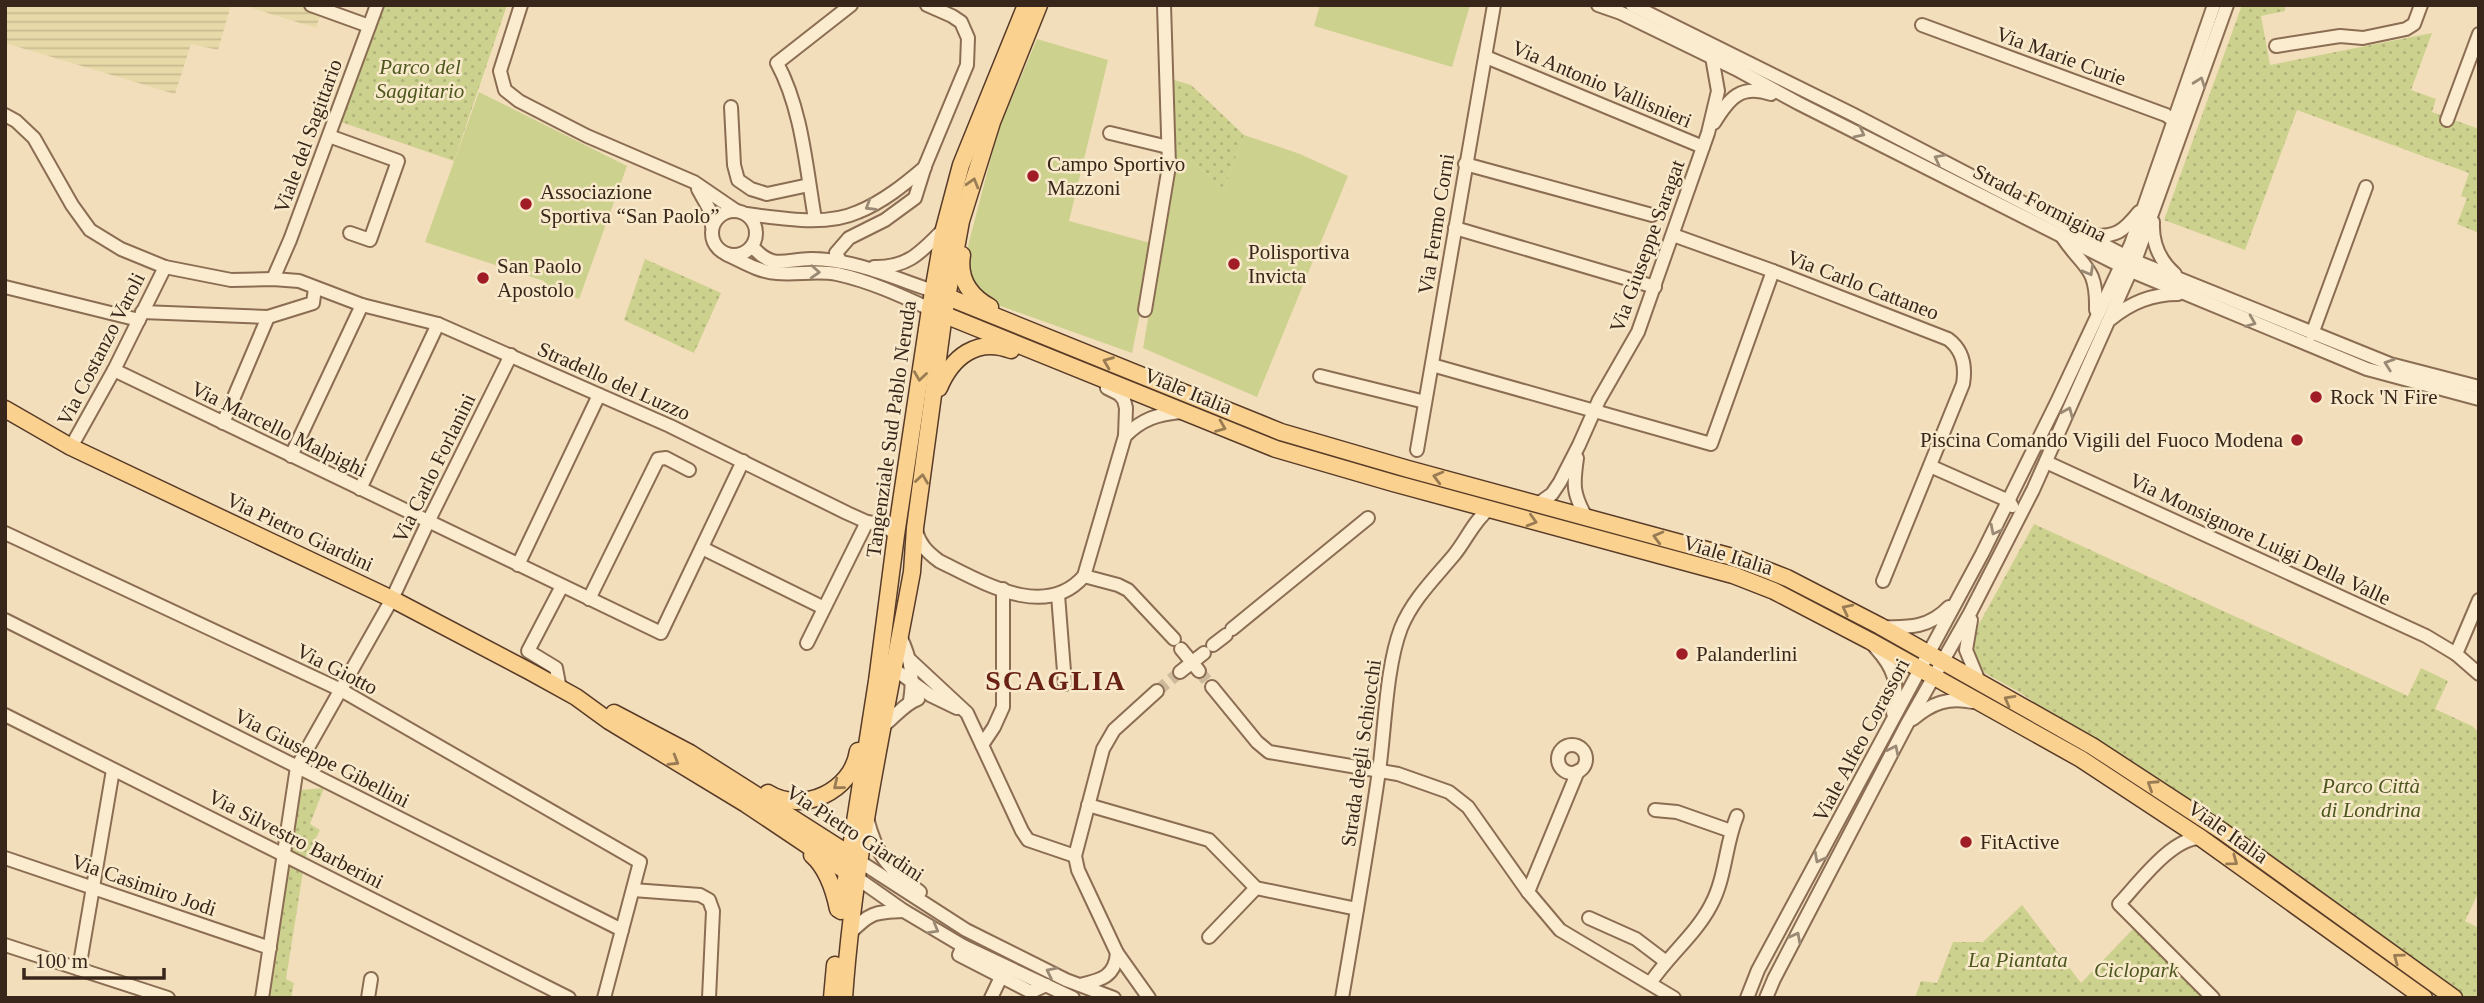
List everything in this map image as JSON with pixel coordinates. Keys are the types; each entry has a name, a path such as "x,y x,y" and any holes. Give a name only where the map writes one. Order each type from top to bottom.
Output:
{"main road":[{"name":"Tangenziale Sud Pablo Neruda","path":"844,930 896,535 940,294 944,229 961,165 1026,5"},
{"name":"Tangenziale Sud Pablo Neruda","path":"940,294 992,122 1039,5"},
{"path":"961,221 962,273 976,300 1042,328 1077,349"},
{"path":"940,294 1077,349"},
{"name":"Tangenziale Sud Pablo Neruda","path":"854,857 867,817 912,572 931,407 937,312"},
{"name":"Viale Italia","path":"937,312 1276,449 1733,575 1774,591 1870,641 1980,684 2092,746 2222,831 2454,998"},
{"path":"931,407 947,370 954,361 972,348 993,345 1032,357 1044,356"},
{"name":"Viale Italia","path":"1077,349 1281,432 1736,558 1787,578 1880,626 1987,705 2081,759 2201,838 2424,998"},
{"name":"Via Pietro Giardini","path":"5,409 71,447 148,485 392,599 560,689 746,804 851,875"},
{"path":"892,567 895,593 887,650 894,668"},
{"path":"690,752 716,761 779,800 798,802 823,796 842,783 854,768 866,695 870,685 877,681"},
{"name":"Via Pietro Giardini","path":"576,698 610,710 690,752 854,857"},
{"path":"746,804 769,825 796,841 816,859 835,892 844,930 844,998"},
{"path":"832,998 844,930"}],"street":[{"path":"311,5 369,26"},
{"name":"Viale del Sagittario","path":"272,279 290,240 377,5"},
{"path":"521,5 500,71 505,90 586,136 694,182 741,212 755,224 752,246 741,254 726,254"},
{"path":"815,219 794,105 787,81 776,63 851,5"},
{"path":"840,261 836,254 849,238 886,220 915,198 925,166 967,65 968,38 961,22 927,5"},
{"path":"1145,310 1168,174 1164,5"},
{"name":"Via Fermo Corni","path":"1417,450 1494,5"},
{"name":"Strada Formigina","path":"1598,5 1663,22 1712,57 2060,235 2390,364 2479,387"},
{"name":"Strada Formigina","path":"1632,5 1852,114 2086,236 2188,296 2367,369 2479,399"},
{"path":"2180,121 2214,5"},
{"path":"2180,121 2227,5"},
{"path":"2276,46 2340,36 2363,38 2406,29 2414,24 2421,5"},
{"name":"Via Marie Curie","path":"1922,25 2180,121"},
{"path":"2447,120 2479,34"},
{"name":"Via Antonio Vallisnieri","path":"1486,57 1703,147"},
{"name":"Via Giuseppe Saragat","path":"1538,504 1552,494 1579,445 1594,410 1633,343 1655,287 1708,133 1718,90 1712,57"},
{"name":"Via Giuseppe Saragat","path":"1708,133 1730,100 1745,92 1758,90 1798,103"},
{"path":"732,107 734,165 738,180 751,189 767,194 809,185"},
{"name":"Stradello del Luzzo","path":"5,115 16,121 34,138 72,205 90,230 121,249 164,267 230,280 299,281 362,305 438,324 670,426 867,522 885,525 896,535"},
{"name":"Viale Alfeo Corassori","path":"2128,263 2146,204 2180,121"},
{"name":"Viale Alfeo Corassori","path":"1766,998 1773,979 1907,724 1961,594 2153,216 2180,121"},
{"path":"1110,133 1168,147"},
{"path":"329,136 398,161 370,240 350,233"},
{"path":"1465,164 1652,215"},
{"path":"711,233 714,221 723,213 741,212 781,218 815,219 858,213 901,187 925,166"},
{"path":"694,182 712,214 711,233 716,246 726,254 759,270 779,274 835,274 880,288 937,312"},
{"path":"2312,334 2366,187"},
{"path":"2086,236 2105,237 2120,233 2146,204"},
{"path":"2153,216 2152,233 2157,251 2166,266 2183,281"},
{"path":"756,230 765,223 781,218"},
{"path":"1455,228 1655,287"},
{"path":"861,267 890,267 910,261 944,229"},
{"name":"Via Carlo Cattaneo","path":"1673,235 1773,271 1955,344 1963,362 1964,384 1884,581"},
{"path":"2060,235 2094,276 2102,319 2143,299 2166,294 2188,296"},
{"path":"752,246 771,262 810,259 840,261 940,294"},
{"name":"Via Costanzo Varoli","path":"71,447 114,370 164,267"},
{"path":"1432,365 1711,444 1773,271"},
{"path":"5,287 141,316 268,317 313,303 316,288"},
{"path":"291,456 362,305"},
{"path":"223,423 268,317"},
{"name":"Viale Alfeo Corassori","path":"1747,998 1758,970 1886,733 1970,613 2046,462 2102,319"},
{"path":"360,489 438,324"},
{"name":"Via Carlo Forlanini","path":"297,767 392,599 511,355"},
{"path":"915,528 919,542 926,552 939,561 1028,598 1058,595 1076,585 1084,576 1125,436 1126,408 1119,394 1081,377 1072,367"},
{"name":"Via Marcello Malpighi","path":"114,370 661,633 702,548"},
{"path":"1320,376 1426,402"},
{"path":"518,565 598,395"},
{"path":"1125,436 1135,425 1161,413 1184,412"},
{"name":"Via Giuseppe Saragat","path":"1579,445 1573,482 1577,500 1587,517"},
{"path":"589,599 658,459 666,458 689,470"},
{"path":"743,461 702,548 824,608"},
{"name":"Via Monsignore Luigi Della Valle","path":"2046,462 2426,636 2456,654 2479,674"},
{"path":"1930,466 2010,501 2019,518"},
{"path":"1460,501 1466,516 1466,534"},
{"name":"Strada degli Schiocchi","path":"1342,998 1379,771 1393,658 1400,632 1412,606 1453,556 1476,519 1489,509"},
{"path":"1180,672 1196,667 1208,649 1368,518"},
{"path":"807,643 867,522"},
{"name":"Via Giotto","path":"5,533 341,690 640,862 633,890"},
{"path":"912,572 930,561 939,561"},
{"path":"1084,576 1128,590 1196,667"},
{"path":"560,689 556,668 528,651 562,586"},
{"path":"982,745 1003,707 1003,589"},
{"path":"1880,626 1921,626 1933,621 1961,594"},
{"path":"1058,595 1065,684"},
{"path":"2456,654 2479,600"},
{"path":"1970,613 1971,627 1966,650 1980,684"},
{"name":"Via Giuseppe Gibellini","path":"5,620 622,930"},
{"path":"883,726 902,712 910,701 914,681 900,636"},
{"path":"1870,641 1891,666 1895,676 1894,710 1886,733"},
{"path":"909,660 967,713 1028,840 1075,856"},
{"path":"894,668 930,695 967,713"},
{"path":"1212,687 1257,743 1269,752 1417,779 1460,799 1528,892 1560,930 1674,998"},
{"path":"1149,998 1117,953 1078,870 1075,856 1103,749 1125,719 1157,691"},
{"path":"910,701 930,695"},
{"path":"1907,724 1927,707 1940,701 1957,699 1987,705"},
{"name":"Via Silvestro Barberini","path":"5,715 569,998"},
{"path":"262,998 297,767"},
{"path":"79,969 113,770"},
{"path":"1528,892 1578,771"},
{"path":"1088,805 1209,840 1256,888 1357,909"},
{"path":"1655,810 1686,815 1731,831"},
{"path":"2163,813 2174,824 2175,836 2169,852"},
{"path":"1651,982 1711,906 1725,867 1731,831 1737,816"},
{"path":"867,817 874,842 885,862 965,930"},
{"path":"2201,838 2185,841 2169,852 2119,904 2213,998"},
{"name":"Via Pietro Giardini","path":"854,857 965,930 1080,985 1114,998"},
{"name":"Via Casimiro Jodi","path":"5,858 270,948"},
{"name":"Via Pietro Giardini","path":"851,875 961,950 1073,998"},
{"path":"1209,937 1256,888"},
{"path":"604,998 633,890 699,895 709,900 713,911 709,998"},
{"path":"844,930 866,916 904,911"},
{"path":"1589,918 1636,939 1665,961"},
{"path":"5,945 167,998"},
{"path":"961,950 1031,992 1046,985"},
{"path":"1080,985 1099,981 1108,975 1116,965 1117,953"},
{"path":"991,998 1002,977"},
{"path":"368,998 371,979"}],"shaded area":[{"path":"5,5 231,5 218,50 191,44 175,94 5,43"},
{"path":"242,5 300,5 321,12 316,28"}],"green space":[{"name":"Parco del Saggitario","path":"385,5 507,5 454,161 341,122"},
{"path":"1320,5 1470,5 1452,67 1314,26"},
{"path":"2242,5 2285,5 2285,11 2261,16 2270,65 2432,33 2411,90 2436,99 2432,112 2479,129 2479,233 2457,224 2467,198 2461,196 2469,173 2297,110 2245,250 2164,220"},
{"name":"Campo Sportivo Mazzoni","path":"1037,39 1108,60 1069,221 1154,244 1132,353 988,300 975,287 968,271 969,242 998,131"},
{"path":"1171,79 1191,85 1244,135 1224,189 1173,145"},
{"name":"Associazione Sportiva “San Paolo”","path":"479,92 627,166 579,299 544,286 544,281 425,242"},
{"name":"Polisportiva Invicta","path":"1244,135 1300,154 1348,176 1257,397 1143,348 1173,175 1173,145 1224,189"},
{"path":"645,259 721,293 694,353 624,320"},
{"name":"Parco Città di Londrina","path":"2034,524 2408,696 2421,668 2448,681 2435,709 2479,732 2479,891 2465,921 2479,928 2479,998 2462,998 2164,784 2053,716 2021,693 1981,671 1970,645 1973,635"},
{"path":"324,788 310,824 320,830 305,859 286,979 294,983 291,998 266,998 300,790"},
{"name":"La Piantata","path":"2022,905 2081,983 2134,928 2196,987 2203,998 1915,998 1921,981 1937,983 1953,942 1983,942"}],"tunnel":[{"path":"1199,671 1212,687"},
{"path":"1157,691 1180,672"}],"place":[{"name":"Campo Sportivo Mazzoni","path":"1033,176"},
{"name":"Associazione Sportiva “San Paolo”","path":"526,204"},
{"name":"Polisportiva Invicta","path":"1234,264"},
{"name":"San Paolo Apostolo","path":"483,278"},
{"name":"Rock 'N Fire","path":"2316,397"},
{"name":"Piscina Comando Vigili del Fuoco Modena","path":"2297,440"},
{"name":"Palanderlini","path":"1682,654"},
{"name":"FitActive","path":"1966,842"}],"district":[{"name":"SCAGLIA","path":"1056,680"}],"park label":[{"name":"Ciclopark","path":"2136,970"}]}
